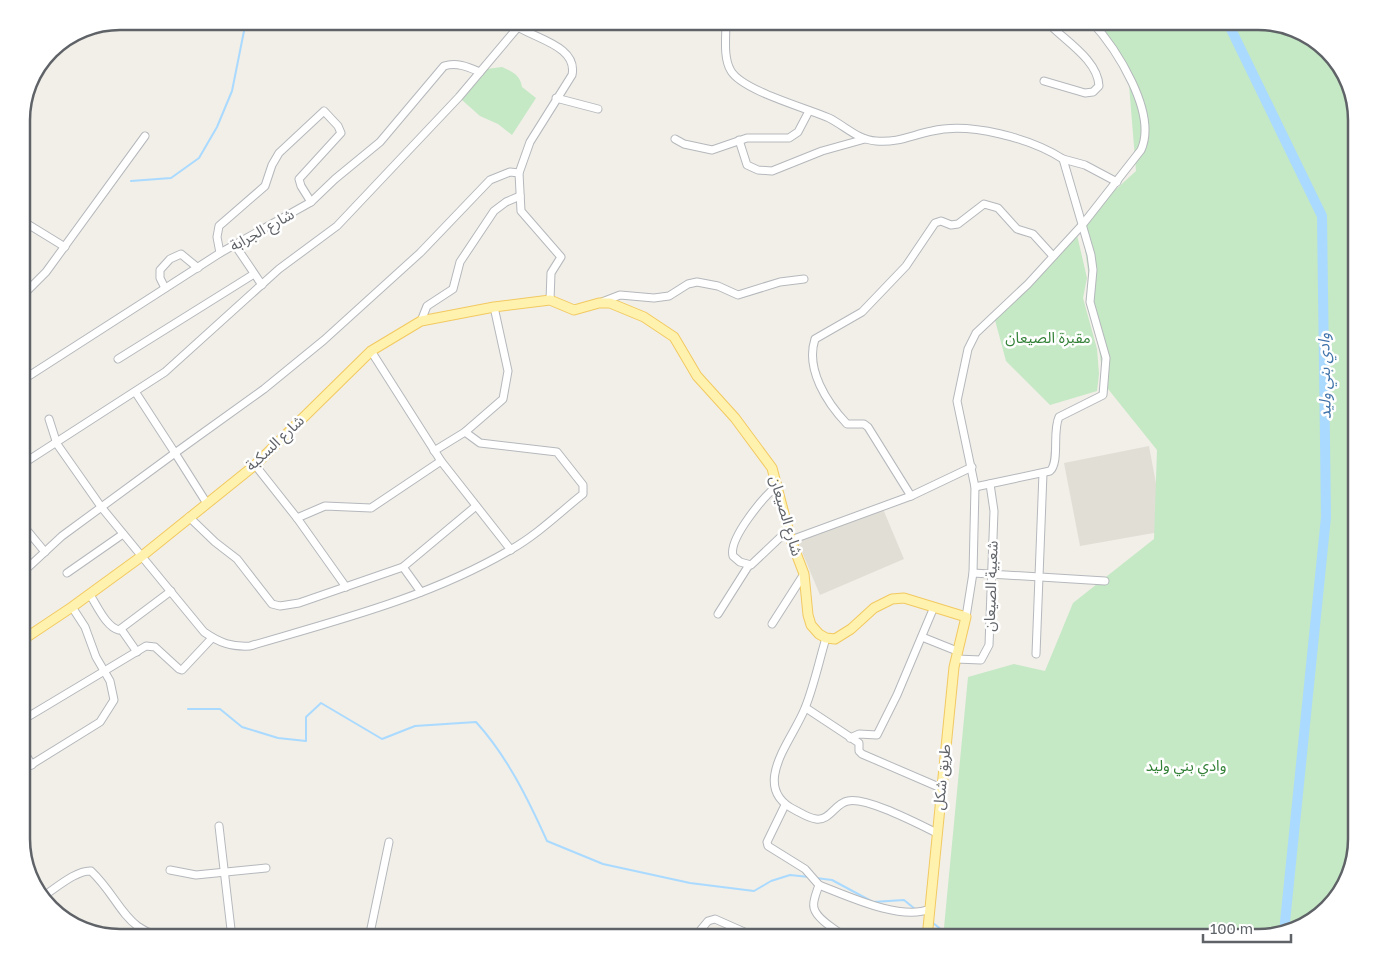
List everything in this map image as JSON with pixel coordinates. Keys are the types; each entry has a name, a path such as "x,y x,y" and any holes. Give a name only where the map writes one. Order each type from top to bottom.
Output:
{"main road":[{"name":"شارع الصيعان","path":"550,300 574,310 600,303 610,303 644,317 674,337 697,376 735,418 772,468 778,485 788,530 804,574 811,625 826,638"},
{"name":"شارع السكبة","path":"30,636 90,595 142,556 206,502 255,465 371,352 421,321 494,307 550,300"},
{"path":"826,638 835,639 843,636 874,608 892,599 904,598 966,617"},
{"name":"طريق شكل","path":"928,929 936,833 956,655 966,617"}],"street":[{"path":"30,460 136,393 185,356 262,285 344,219 480,72 515,30"},
{"path":"524,30 560,49 572,62 572,75 530,142 519,173 520,205 525,217 561,257 551,273 550,300"},
{"path":"726,30 728,65 736,77 808,111 828,118 865,139 875,141 907,139 947,128 985,132 1030,142 1062,159 1085,165 1117,182"},
{"path":"1044,81 1086,93 1093,92 1099,86 1094,70 1083,56 1056,30"},
{"path":"966,617 973,574 975,487 957,401 968,349 976,334 1083,224 1141,150 1145,141 1145,125 1131,82 1120,58 1098,30"},
{"name":"شارع الجرابة","path":"30,376 220,253 311,202 380,142 444,66 451,64 461,65 480,72"},
{"path":"556,98 598,109"},
{"path":"220,253 217,237 219,226 265,186 272,165 279,153 324,111 338,126 341,134 299,179 300,186 311,202"},
{"path":"675,140 684,144 712,150 739,140 758,137 789,138 801,129 808,111"},
{"path":"30,289 46,272 145,136"},
{"path":"739,140 746,165 758,170 772,170 822,151 865,139"},
{"path":"975,487 1050,471 1054,465 1056,428 1059,417 1103,395 1106,358 1091,306 1093,270 1083,224 1062,159"},
{"path":"30,566 62,536 264,388 324,340 420,253 490,180 510,172 519,173"},
{"path":"421,321 427,306 453,288 460,262 494,211 506,202 520,196"},
{"path":"911,496 868,428 864,424 847,424 825,394 813,364 815,339 862,312 906,266 935,223 941,220 952,225 958,224 984,204 998,208 1018,229 1033,234 1053,256"},
{"path":"30,225 65,246"},
{"path":"235,245 262,285"},
{"path":"165,288 160,278 160,270 175,255 181,254 198,268"},
{"path":"118,359 254,274"},
{"path":"600,303 620,295 654,298 669,296 688,284 698,282 718,286 738,295 780,282 804,279"},
{"path":"434,451 465,432 499,404 505,392 508,371 494,307"},
{"path":"371,352 441,461 511,550"},
{"path":"136,393 206,502"},
{"path":"49,419 57,444 102,508 123,534 204,632 212,638 234,646 250,646 374,609 464,575 511,550 537,532 582,494 583,485 557,452 480,443 465,432"},
{"path":"297,518 325,506 371,508 441,461"},
{"path":"255,465 297,518 346,587"},
{"path":"792,540 911,496 972,467"},
{"path":"1036,654 1043,473"},
{"name":"شعبية الصيعان","path":"956,655 981,660 988,649 994,511 990,484"},
{"path":"749,565 736,560 733,546 760,502 778,485"},
{"path":"189,517 215,542 237,559 261,592 276,606 299,603 403,567 476,506"},
{"path":"718,614 749,565 788,530"},
{"path":"30,534 45,552"},
{"path":"67,574 123,534"},
{"path":"403,567 421,592"},
{"path":"772,624 804,574"},
{"path":"973,574 1105,581"},
{"path":"90,595 113,628 120,629 171,591"},
{"path":"30,761 32,765 105,716 114,700 112,686 103,672 85,627 72,607"},
{"path":"850,738 859,734 877,735 934,607"},
{"path":"120,629 137,652"},
{"path":"922,637 956,655"},
{"path":"30,714 152,645 179,670 182,670 212,638"},
{"path":"826,638 806,708 775,764 776,791 785,805 816,819 823,818 848,800 863,802 936,833"},
{"path":"806,708 859,743 859,751 862,754 941,788"},
{"path":"785,805 767,844 770,849 805,869 819,885 852,898 903,912 922,912 930,909"},
{"path":"219,826 231,929"},
{"path":"371,929 389,842"},
{"path":"170,870 196,875 266,868"},
{"path":"48,893 81,873 91,871 140,929"},
{"path":"819,885 814,906 815,910 835,929"},
{"path":"701,929 708,921 715,919 738,929"}],"shaded area":[{"path":"1149,446 1165,531 1080,546 1064,463"},
{"path":"883,509 904,559 820,595 797,540"}],"green space":[{"name":"وادي بني وليد","path":"1097,30 1270,31 1298,39 1317,52 1333,70 1345,97 1348,120 1348,839 1345,862 1333,889 1317,907 1298,920 1276,927 1264,929 944,929 968,677 1014,664 1045,671 1073,603 1154,539 1157,450 1104,384 1081,221 1136,171 1128,72"},
{"path":"502,67 515,74 520,80 522,87 536,98 512,135 498,124 480,116 462,100 487,69"},
{"name":"مقبرة الصيعان","path":"1077,235 1087,278 1083,298 1097,349 1099,374 1097,391 1050,405 1006,361 995,320"}],"waterway":[{"path":"131,181 171,178 199,158 217,127 232,91 244,30"},
{"name":"وادي بني وليد","path":"1231,30 1322,216 1326,517 1285,925"},
{"path":"188,709 220,709 242,727 278,738 306,741 306,717 321,703 382,739 415,726 476,722 498,749 507,764 547,841 603,864 690,883 754,891 771,881 790,875 809,877"},
{"path":"816,878 832,880 873,902 904,900 915,909"},
{"path":"933,923 940,929"}]}
